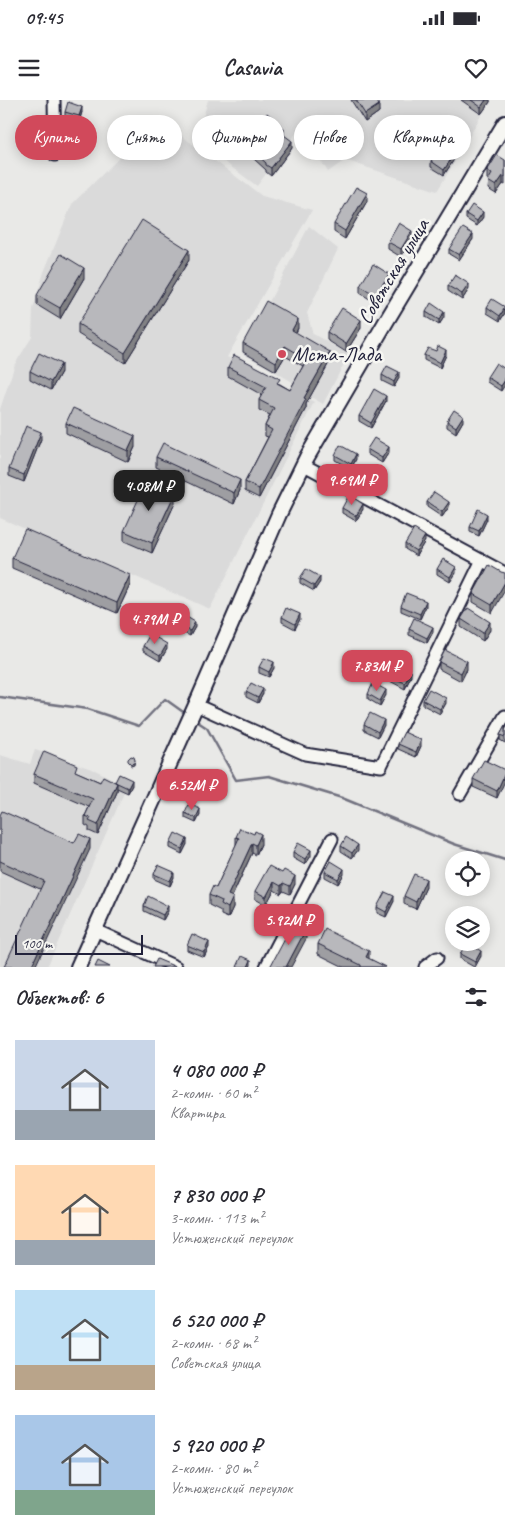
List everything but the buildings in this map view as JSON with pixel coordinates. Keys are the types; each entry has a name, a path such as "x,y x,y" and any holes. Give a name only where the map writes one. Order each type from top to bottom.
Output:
{"main road":[{"name":"Советская улица","path":"78,967 193,713 279,514 304,465 387,320 505,123"}],"street":[{"path":"54,100 54,115"},
{"path":"304,465 505,573"},
{"path":"193,713 304,754 381,766 482,560"},
{"path":"460,794 505,716"},
{"path":"266,967 332,839"},
{"path":"95,930 176,967"},
{"path":"424,967 437,958"}],"shaded area":[{"path":"208,100 491,100 471,134 471,115 374,115 374,160 456,160 437,191 345,160 364,160 364,115 294,115 294,136 284,150 284,115 204,115"},
{"path":"182,136 192,144 192,160 214,160 262,196 312,210 227,357 314,402 210,609 0,518 0,409 15,364 32,337 33,309 44,272 72,204 117,160 182,160"},
{"path":"222,160 276,160 257,186"},
{"path":"320,160 345,160 328,172"},
{"path":"309,226 338,249 307,313 313,334 349,354 323,404 294,387 291,381 242,353"},
{"path":"35,750 95,770 127,786 47,967 0,967 0,755 30,764"}],"waterway":[{"path":"0,697 88,709 139,726 165,699 186,714"},
{"path":"195,720 207,728 236,780 269,776 342,798 454,844 505,860"}],"place":[{"name":"Мста-Лада","path":"282,354"}]}
